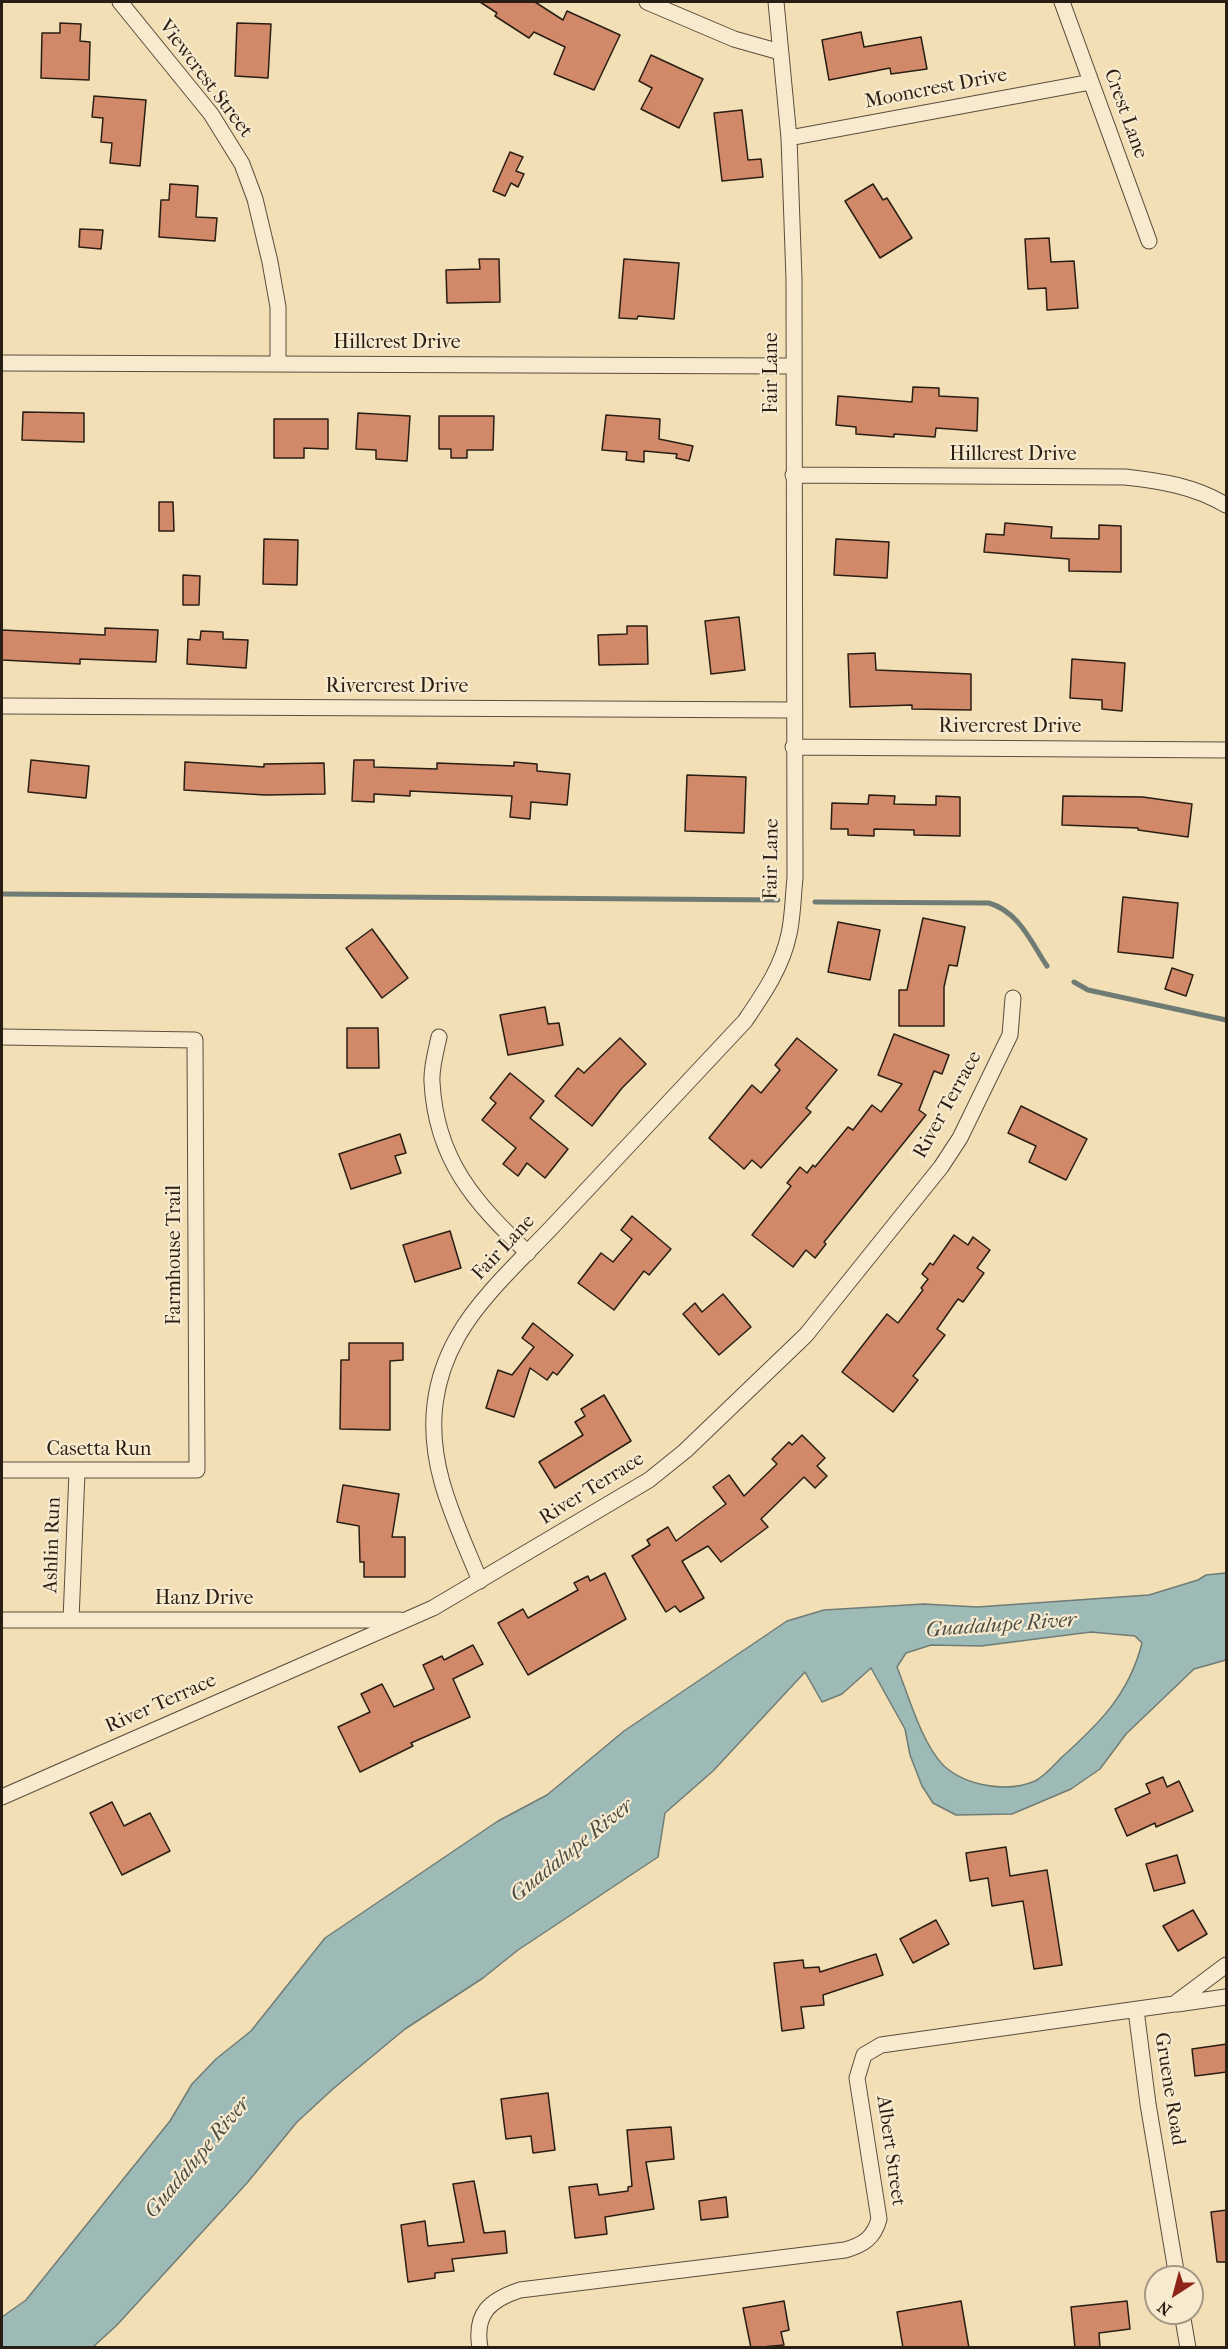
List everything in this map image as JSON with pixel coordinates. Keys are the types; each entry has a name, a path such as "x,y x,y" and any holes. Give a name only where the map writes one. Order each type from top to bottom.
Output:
{"street":[{"name":"Viewcrest Street","path":"120,2 211,114 242,164 255,199 270,262 278,307 278,363"},
{"path":"647,2 734,39 780,52"},
{"name":"Fair Lane","path":"480,1581 440,1483 434,1446 434,1406 439,1378 459,1335 479,1307 528,1253 745,1021 768,988 779,966 789,933 795,878 794,279 789,138 776,2"},
{"name":"Crest Lane","path":"1062,2 1149,241"},
{"name":"Mooncrest Drive","path":"789,138 1091,82"},
{"name":"Hillcrest Drive","path":"2,363 793,366"},
{"name":"Hillcrest Drive","path":"793,475 1125,477 1162,481 1204,492 1227,505"},
{"name":"Rivercrest Drive","path":"2,706 793,710"},
{"name":"Rivercrest Drive","path":"793,747 1227,750"},
{"name":"River Terrace","path":"2,1797 406,1620 480,1581 649,1480 685,1451 806,1335 941,1167 960,1137 1010,1035 1013,998"},
{"name":"Farmhouse Trail","path":"2,1037 195,1040 197,1470"},
{"path":"439,1037 431,1080 435,1111 454,1167 484,1212 528,1253"},
{"name":"Casetta Run","path":"2,1470 77,1472 197,1470"},
{"name":"Ashlin Run","path":"71,1620 77,1472"},
{"name":"Hanz Drive","path":"2,1620 406,1620"},
{"name":"Gruene Road","path":"1175,2265 1148,2104 1136,2010 1174,2004 1227,1965"},
{"path":"1174,2004 1227,1997"},
{"name":"Albert Street","path":"480,2348 479,2330 487,2308 492,2301 520,2290 845,2250 866,2242 876,2229 879,2219 858,2078 864,2055 871,2050 881,2045 1136,2010"},
{"path":"1184,2325 1188,2348"}],"water":[{"name":"Guadalupe River","path":"1226,1573 1226,1660 1194,1669 1126,1734 1100,1769 1071,1789 1012,1814 956,1815 933,1803 922,1786 910,1755 905,1729 871,1668 842,1694 822,1702 805,1672 713,1771 665,1813 658,1857 518,1950 483,1978 405,2029 334,2088 297,2122 247,2183 117,2325 93,2347 2,2347 2,2317 26,2300 170,2121 192,2084 216,2059 251,2031 325,1938 498,1821 547,1795 624,1731 787,1621 824,1610 924,1604 977,1607 1149,1595 1198,1580 1206,1575","holes":["1091,1632 1135,1636 1142,1643 1136,1661 1121,1693 1101,1719 1042,1776 1035,1781 1012,1787 975,1783 953,1773 944,1766 936,1757 923,1733 897,1667 906,1653 931,1645 981,1646"]}],"building":[{"path":"480,2 535,2 563,20 567,11 620,35 594,90 554,74 565,47 534,32 529,38 495,16 497,13"},
{"path":"60,23 81,24 80,41 90,42 89,80 41,78 42,33 60,33"},
{"path":"237,23 271,24 268,78 235,76"},
{"path":"861,32 864,47 921,37 927,69 891,74 890,68 829,80 822,40"},
{"path":"651,55 703,79 679,128 641,109 652,88 639,81"},
{"path":"94,96 146,100 140,166 110,163 112,143 101,142 103,118 92,117"},
{"path":"742,110 748,160 761,159 763,177 722,181 714,113"},
{"path":"510,152 523,157 516,171 524,174 518,187 511,183 505,196 493,191"},
{"path":"170,184 198,186 196,217 217,218 215,241 159,237 161,200 169,200"},
{"path":"873,184 883,200 887,198 912,238 880,258 845,201"},
{"path":"80,229 103,230 101,249 79,247"},
{"path":"1049,238 1051,262 1074,261 1078,308 1047,310 1046,288 1028,289 1025,239"},
{"path":"479,259 499,259 500,302 447,303 446,270 480,269"},
{"path":"624,259 679,263 674,319 638,316 637,319 619,318"},
{"path":"913,387 939,388 939,396 978,398 977,431 936,428 935,437 894,434 894,437 856,434 856,427 836,425 838,396 912,402"},
{"path":"23,412 84,413 84,442 22,440"},
{"path":"358,413 410,416 407,461 376,459 376,450 356,449"},
{"path":"606,415 660,419 659,439 693,446 689,461 676,458 677,454 644,451 644,462 626,460 627,452 602,450"},
{"path":"439,416 494,416 493,450 467,450 467,458 451,458 451,449 439,449"},
{"path":"274,419 328,419 328,449 304,448 304,458 274,458"},
{"path":"159,502 173,502 174,531 159,531"},
{"path":"1005,523 1052,527 1051,538 1099,539 1099,525 1121,526 1121,572 1069,571 1069,559 984,552 986,534 1004,535"},
{"path":"264,539 298,540 297,585 263,584"},
{"path":"836,539 889,542 887,578 834,575"},
{"path":"183,575 200,576 199,605 183,605"},
{"path":"739,617 745,670 711,674 705,621"},
{"path":"627,626 647,626 648,664 599,665 598,635 627,634"},
{"path":"105,628 158,630 156,662 80,659 80,664 2,660 2,630 105,635"},
{"path":"201,631 223,632 223,639 248,640 246,668 187,664 188,639 200,640"},
{"path":"875,653 876,670 971,674 971,710 912,709 912,705 850,707 848,654"},
{"path":"1072,659 1125,663 1122,711 1102,709 1102,700 1070,698"},
{"path":"31,760 89,766 86,798 28,792"},
{"path":"354,760 374,760 374,767 437,769 437,763 514,766 514,762 537,764 537,771 570,774 567,805 531,802 530,819 510,817 512,796 410,791 410,796 374,794 374,802 352,801"},
{"path":"185,762 264,767 264,764 324,763 325,794 265,795 184,790"},
{"path":"687,775 746,777 744,833 685,831"},
{"path":"869,795 895,796 894,804 936,805 936,796 960,797 960,836 914,835 914,830 874,829 874,836 848,835 848,829 831,829 832,803 868,804"},
{"path":"1063,796 1143,797 1192,804 1188,837 1138,830 1138,828 1062,825"},
{"path":"1123,897 1178,903 1173,958 1118,952"},
{"path":"923,918 965,927 957,966 949,965 944,987 944,1026 899,1026 899,990 907,990"},
{"path":"838,922 880,930 870,980 828,972"},
{"path":"372,929 408,978 382,998 346,948"},
{"path":"1172,968 1193,975 1186,996 1165,989"},
{"path":"545,1007 548,1024 559,1023 563,1045 508,1055 500,1015"},
{"path":"347,1028 378,1028 379,1068 347,1068"},
{"path":"894,1034 949,1055 942,1074 934,1071 919,1110 926,1115 824,1242 826,1244 815,1258 806,1250 793,1267 752,1235 791,1186 787,1183 800,1167 807,1173 813,1165 815,1167 848,1127 853,1130 872,1105 881,1112 902,1084 878,1075"},
{"path":"620,1038 646,1064 622,1088 592,1126 555,1096 578,1068 584,1073"},
{"path":"797,1038 837,1070 806,1108 811,1112 761,1168 752,1160 744,1169 709,1138 752,1085 761,1093 780,1070 775,1065"},
{"path":"510,1073 544,1101 530,1118 568,1149 545,1178 527,1163 518,1176 503,1164 516,1148 482,1120 496,1103 490,1098"},
{"path":"1021,1106 1087,1139 1066,1180 1029,1162 1036,1146 1008,1133"},
{"path":"400,1134 406,1153 395,1156 401,1173 351,1189 339,1154"},
{"path":"632,1216 671,1249 649,1275 644,1271 614,1310 578,1283 601,1253 613,1262 632,1239 621,1230"},
{"path":"450,1231 461,1268 415,1282 403,1245"},
{"path":"954,1235 968,1245 973,1237 990,1250 977,1268 984,1273 963,1302 958,1299 937,1329 945,1335 913,1376 918,1380 893,1412 842,1372 887,1314 898,1323 923,1290 921,1288 928,1279 922,1274 930,1263 933,1265"},
{"path":"723,1294 751,1327 719,1355 683,1314 695,1303 702,1312"},
{"path":"533,1323 573,1355 557,1375 553,1372 547,1380 530,1368 514,1417 486,1408 498,1370 512,1375 534,1347 522,1338"},
{"path":"349,1343 403,1343 403,1360 390,1361 390,1430 340,1429 341,1360 349,1360"},
{"path":"604,1395 631,1441 555,1488 539,1462 583,1435 575,1422 585,1416 581,1409"},
{"path":"802,1435 825,1458 817,1466 827,1476 815,1488 804,1477 761,1519 768,1527 721,1562 708,1546 682,1561 704,1598 680,1612 675,1606 666,1612 632,1556 650,1545 647,1540 668,1527 676,1541 726,1504 713,1487 729,1475 744,1496 777,1464 772,1459 789,1442 792,1445"},
{"path":"343,1485 399,1494 392,1537 405,1537 405,1577 364,1577 364,1562 360,1562 359,1526 337,1522"},
{"path":"605,1573 626,1619 528,1675 498,1623 523,1609 528,1618 578,1590 574,1583 588,1576 590,1581"},
{"path":"473,1645 483,1664 453,1679 470,1717 411,1743 413,1746 360,1772 338,1727 370,1712 361,1694 382,1684 394,1707 434,1689 423,1665 442,1656 444,1660"},
{"path":"1163,1777 1167,1787 1179,1781 1193,1811 1156,1827 1155,1823 1127,1836 1115,1809 1150,1793 1146,1784"},
{"path":"112,1802 124,1826 150,1813 170,1851 122,1875 90,1813"},
{"path":"1006,1847 1010,1876 1047,1870 1062,1965 1034,1969 1023,1901 992,1906 988,1878 970,1881 966,1853"},
{"path":"1177,1855 1185,1883 1154,1891 1146,1864"},
{"path":"1193,1910 1207,1934 1178,1951 1163,1926"},
{"path":"936,1920 949,1944 913,1963 900,1939"},
{"path":"876,1954 883,1975 823,1995 824,2005 801,2007 804,2028 782,2031 774,1963 803,1960 804,1968 819,1967 820,1972"},
{"path":"1227,2044 1227,2072 1195,2076 1192,2049"},
{"path":"548,2093 555,2150 533,2153 531,2136 506,2139 501,2099"},
{"path":"671,2127 674,2159 646,2162 654,2209 605,2217 607,2234 575,2238 569,2187 597,2184 599,2195 628,2191 628,2187 632,2186 627,2130"},
{"path":"474,2181 484,2233 505,2231 507,2253 452,2259 454,2271 435,2273 435,2278 408,2282 401,2225 425,2221 428,2246 464,2242 453,2184"},
{"path":"726,2197 728,2217 701,2220 699,2201"},
{"path":"1227,2210 1227,2262 1217,2262 1211,2212"},
{"path":"784,2301 789,2330 781,2332 784,2345 751,2348 743,2308"},
{"path":"961,2301 969,2348 903,2348 897,2312"},
{"path":"1127,2301 1130,2329 1099,2333 1100,2348 1075,2348 1071,2307"}],"waterway":[{"path":"2,894 778,900"},
{"path":"815,902 989,903 999,907 1016,921 1030,938 1047,966"},
{"path":"1074,982 1088,990 1226,1020"}]}
